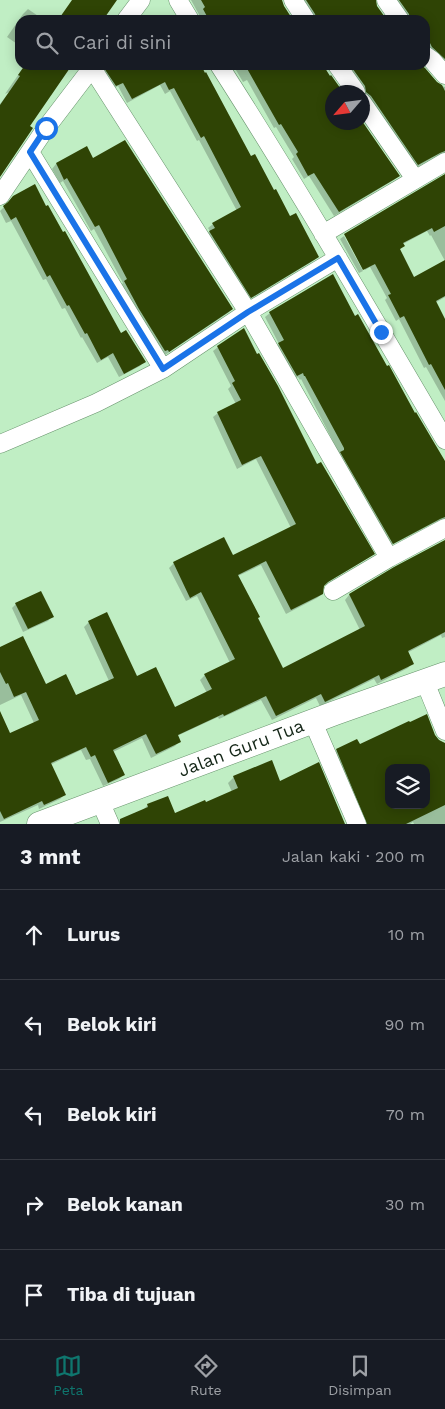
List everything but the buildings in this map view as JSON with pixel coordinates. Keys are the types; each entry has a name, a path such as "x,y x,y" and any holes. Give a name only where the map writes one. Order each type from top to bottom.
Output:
{"main road":[{"name":"Jalan Guru Tua","path":"40,824 100,800 435,678"}],"street":[{"path":"130,15 141,0"},
{"path":"178,0 187,15"},
{"path":"293,0 303,15"},
{"path":"386,0 396,15"},
{"path":"430,59 445,75"},
{"path":"0,196 46,128 90,70"},
{"path":"96,70 248,312 389,558"},
{"path":"222,70 338,258 445,440"},
{"path":"341,70 351,85"},
{"path":"370,114 415,179"},
{"path":"30,152 163,369"},
{"path":"323,234 445,162"},
{"path":"0,444 96,403 163,369 248,312 338,258"},
{"path":"333,591 445,528"},
{"path":"435,678 445,730"},
{"path":"313,722 356,824"},
{"path":"100,800 110,824"}],"route":[{"path":"46,128 30,152 163,369 248,312 338,258 381,332"}]}
